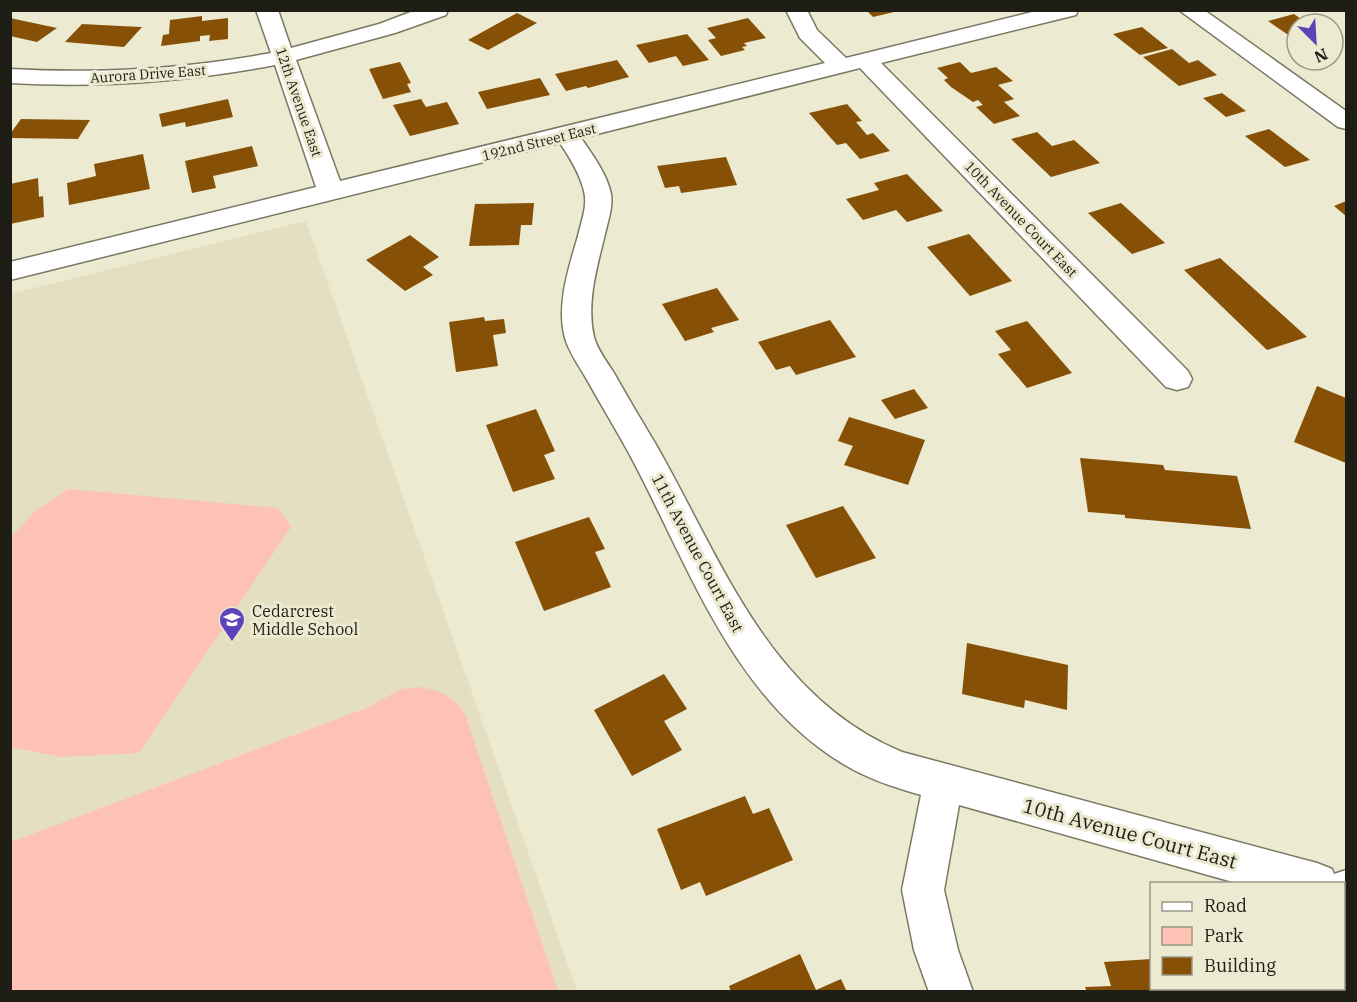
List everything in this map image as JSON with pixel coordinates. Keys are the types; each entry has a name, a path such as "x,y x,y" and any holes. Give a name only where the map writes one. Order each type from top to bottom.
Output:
{"street":[{"name":"12th Avenue East","path":"267,10 331,193"},
{"name":"Aurora Drive East","path":"10,76 97,79 159,76 222,69 284,58 351,41 438,10"},
{"name":"10th Avenue Court East","path":"795,10 808,33 853,63 1176,379"},
{"name":"192nd Street East","path":"10,271 1068,10"},
{"path":"1189,10 1347,122"},
{"name":"11th Avenue Court East","path":"567,135 586,164 597,193 598,209 581,274 580,338 645,454 716,592 748,644 785,692 828,731 860,753 900,770 944,781"},
{"name":"10th Avenue Court East","path":"944,781 1310,882"},
{"path":"944,781 923,890 936,950 951,992"}],"shaded area":[{"name":"Cedarcrest Middle School","path":"306,221 577,991 11,991 10,294"}],"green space":[{"path":"68,489 278,508 291,527 139,753 61,757 11,747 11,537 35,511"},
{"path":"418,687 445,694 456,702 465,714 558,991 11,991 11,842 369,707 401,689"}],"building":[{"path":"866,10 892,10 894,12 873,17"},
{"path":"517,13 537,23 488,50 468,40"},
{"path":"202,16 202,21 228,18 228,39 209,41 210,35 200,36 200,41 161,46 163,35 169,34 170,20"},
{"path":"1285,16 1285,33 1268,21"},
{"path":"10,18 57,28 37,42 10,36"},
{"path":"748,18 766,38 744,43 747,46 742,47 745,50 721,56 708,40 716,38 707,28"},
{"path":"82,24 142,27 124,47 65,42"},
{"path":"1142,27 1168,48 1140,55 1113,34"},
{"path":"687,34 709,60 683,66 676,56 649,63 636,45"},
{"path":"1172,49 1189,63 1198,60 1217,75 1179,86 1143,57"},
{"path":"617,60 629,77 588,88 586,86 566,91 555,74"},
{"path":"400,62 411,83 407,84 411,92 383,99 369,69"},
{"path":"960,62 971,73 996,67 1013,81 998,85 1014,99 1004,102 1020,116 994,124 976,107 983,105 978,100 973,102 951,87 944,80 948,78 937,68"},
{"path":"540,78 550,95 487,109 478,92"},
{"path":"1222,93 1246,111 1226,117 1203,98"},
{"path":"228,99 233,117 186,127 185,122 162,127 159,114"},
{"path":"421,99 426,107 447,102 459,124 410,136 393,105"},
{"path":"847,104 862,121 856,122 867,135 873,133 890,151 860,159 846,143 837,145 809,113"},
{"path":"21,119 90,120 78,139 10,138 10,134"},
{"path":"1269,129 1310,160 1285,167 1245,136"},
{"path":"1037,132 1052,146 1074,140 1100,163 1051,177 1011,139"},
{"path":"252,146 258,166 213,176 216,188 192,193 185,161"},
{"path":"143,154 150,189 69,205 67,183 96,176 94,164"},
{"path":"726,157 737,185 681,193 679,186 665,188 657,166"},
{"path":"907,174 943,211 907,222 896,210 863,220 846,199 879,190 874,183"},
{"path":"38,178 39,197 43,196 44,217 10,224 10,184"},
{"path":"1346,201 1346,216 1334,206"},
{"path":"534,203 532,225 521,225 519,245 469,246 475,204"},
{"path":"1121,203 1165,243 1132,254 1088,213"},
{"path":"969,234 1012,281 970,296 927,247"},
{"path":"410,235 439,257 423,267 433,275 405,291 366,260"},
{"path":"1220,258 1307,337 1267,350 1184,270"},
{"path":"717,288 739,320 711,328 714,332 685,341 662,304"},
{"path":"484,317 485,321 504,319 506,333 493,335 498,366 456,372 449,322"},
{"path":"830,320 856,357 796,375 790,366 776,370 758,342"},
{"path":"1027,321 1072,373 1027,388 998,354 1011,350 995,331"},
{"path":"1317,386 1346,398 1346,463 1294,442"},
{"path":"914,389 928,408 895,419 881,400"},
{"path":"536,409 555,451 544,455 555,479 513,492 486,425"},
{"path":"849,417 925,440 908,485 844,465 853,446 838,441"},
{"path":"1080,458 1163,465 1165,470 1237,476 1251,529 1125,518 1125,515 1088,512"},
{"path":"843,506 876,558 816,578 786,525"},
{"path":"589,517 605,549 595,552 611,587 544,611 515,542"},
{"path":"967,643 1068,665 1067,710 1025,700 1024,708 962,694"},
{"path":"664,674 687,709 664,721 682,750 632,776 594,710"},
{"path":"745,796 753,814 769,808 793,860 706,896 700,882 681,890 657,829"},
{"path":"800,954 816,990 841,979 847,992 731,992 729,986"},
{"path":"1150,959 1150,990 1176,990 1176,992 1087,992 1085,987 1111,986 1104,962"}],"place":[{"name":"Cedarcrest Middle School","path":"232,643"}]}
